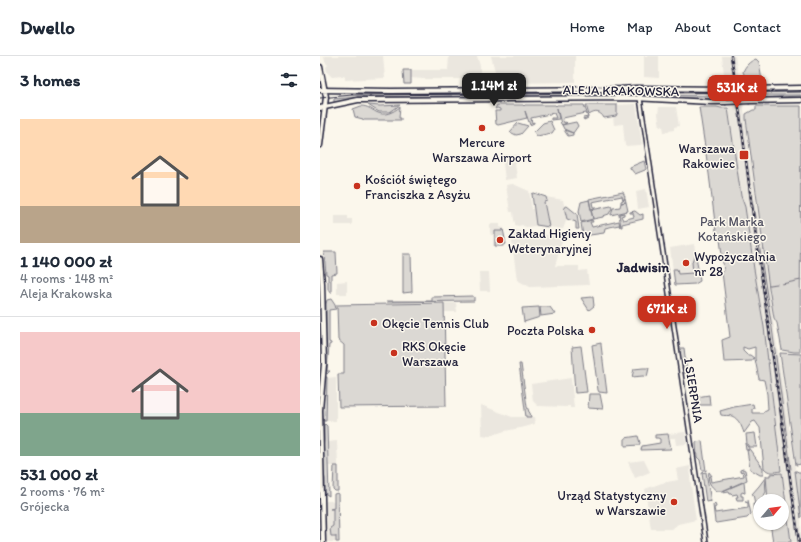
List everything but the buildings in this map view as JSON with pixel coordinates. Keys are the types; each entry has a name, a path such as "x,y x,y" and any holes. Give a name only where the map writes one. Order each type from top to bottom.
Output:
{"main road":[{"path":"320,67 326,100 322,108 320,145"},
{"path":"640,98 642,91 656,88"},
{"name":"ALEJA KRAKOWSKA","path":"320,90 391,91 801,88"},
{"name":"ALEJA KRAKOWSKA","path":"322,108 360,100 640,98 725,102 801,100"},
{"path":"320,259 324,364 320,408 323,542"}],"street":[{"name":"1 SIERPNIA","path":"640,98 706,542"}],"shaded area":[{"path":"324,56 383,56 385,78 345,80 345,77 343,76 332,77 327,72 326,67 328,65 325,62"},
{"path":"449,56 477,56 480,66 480,77 477,79 411,78 411,70 448,70"},
{"path":"491,56 575,56 575,82 496,83 495,71"},
{"path":"644,56 659,56 659,78 644,77"},
{"path":"722,56 735,56 741,92 801,91 801,95 742,95 757,212 796,474 801,518 801,542 791,542 789,527 789,494 785,494 764,327 745,207 741,196 727,96 723,95 723,92 726,92"},
{"path":"632,92 632,95 504,96 504,93"},
{"path":"643,92 714,92 714,96 642,95"},
{"path":"480,93 480,96 358,97 334,99 334,96 359,94"},
{"path":"636,104 642,144 625,146 623,124 614,125 613,116 616,116 617,114 617,105"},
{"path":"659,107 676,107 679,126 674,127 674,130 664,132 663,126 660,127 658,114"},
{"path":"502,155 519,155 520,162 515,163 517,178 505,180"},
{"path":"513,184 529,191 532,209 534,209 536,226 526,227 523,225 515,225 513,212 510,212 506,185"},
{"path":"646,189 649,207 638,209 636,191"},
{"path":"546,197 563,200 567,219 563,229 549,227 544,202 547,201"},
{"path":"335,216 348,216 348,219 352,219 352,225 335,225"},
{"path":"490,224 500,224 500,227 504,228 495,239 495,246 493,246 493,235 491,235 490,232"},
{"path":"514,230 559,237 562,242 555,266 579,266 579,271 587,270 589,285 530,287 517,280 511,235"},
{"path":"694,244 700,281 695,284 675,285 670,248"},
{"path":"479,272 489,272 490,291 480,291"},
{"path":"347,281 347,294 337,294 337,282"},
{"path":"444,303 456,303 457,312 444,312"},
{"path":"336,377 336,421 326,421 327,378"},
{"path":"571,378 574,408 570,408 570,406 538,406 533,401 531,384"},
{"path":"481,405 512,417 534,417 535,424 489,436 482,435"},
{"path":"685,432 687,444 676,445 675,438 669,438 669,434"},
{"path":"337,441 338,466 328,466 327,442"},
{"path":"644,460 650,472 635,478 628,462"},
{"path":"690,466 690,478 696,520 678,524 672,529 651,529 645,489 662,483 678,480 676,469"},
{"path":"324,501 338,501 339,542 325,542"}],"green space":[{"path":"756,59 759,62 762,81 750,82 743,72 748,64"},
{"path":"403,70 411,70 411,84 404,84"},
{"path":"756,95 801,95 801,96 756,98"},
{"path":"452,96 360,98 334,103 334,99 358,97"},
{"path":"642,96 714,96 715,99"},
{"path":"368,105 400,105 390,112 379,112"},
{"path":"497,105 584,105 588,116 586,113 563,118 564,123 567,123 562,125 557,108 559,119 551,120 551,118 556,118 554,113 531,118 532,123 534,123 530,125 525,111 527,118 498,125 496,124 495,111 500,111 500,109 495,109"},
{"path":"586,105 617,105 617,114 616,116 604,118 597,112 589,115"},
{"path":"361,106 383,114 392,112 400,107 399,118 401,118 401,120 363,120 355,117 353,109"},
{"path":"756,106 801,106 800,352 782,350 777,323 774,318 746,119 746,114 756,110"},
{"name":"Park Marka Kotańskiego","path":"699,107 728,108 741,196 745,207 764,327 781,471 770,472 764,468 760,428 755,421 752,422 744,433 737,419 732,416 721,415 720,411 753,404 754,408 752,409 752,413 763,413 768,409 767,394 764,380 759,379 755,359 755,347 748,349 743,347 743,351 747,355 754,358 752,361 724,362 722,340 730,337 722,272 724,271 720,239 717,239"},
{"path":"550,121 554,130 552,133 537,136 534,132 543,123"},
{"path":"576,122 578,126 573,133 564,129 562,125"},
{"path":"518,123 528,126 521,134 516,135 510,132"},
{"path":"564,130 573,133 573,135 568,136"},
{"path":"644,161 646,169 635,174 630,167"},
{"path":"623,192 625,197 623,201 625,198 626,202 621,203 623,200 622,196 592,202 593,207 595,208 591,209 589,199"},
{"path":"534,193 546,197 547,201 544,202 549,227 536,225 532,194"},
{"path":"589,200 593,219 581,222 579,211 581,202"},
{"path":"626,202 628,211 611,215 613,208 620,207 621,203"},
{"path":"567,206 577,214 579,229 576,229 576,222 567,219 564,207"},
{"path":"611,206 612,208 609,214 593,219 591,210"},
{"path":"635,211 640,215 643,214 643,219 622,224 621,227 619,214 624,213 624,215 621,216 623,220 634,217 633,213 630,212"},
{"path":"592,220 593,222 590,222 592,227 619,221 620,227 619,225 605,228 604,233 583,236 581,223"},
{"path":"503,229 506,244 503,246 495,246 495,231 502,231"},
{"path":"324,252 336,252 337,273 331,274 331,294 328,290 328,275 326,274"},
{"path":"403,254 411,254 412,292 403,293"},
{"path":"694,256 696,256 700,281 695,284 675,285 673,269 677,269 678,274 693,273 692,262"},
{"path":"473,296 474,301 387,302 432,301 432,297"},
{"path":"593,297 594,306 589,310 581,298"},
{"path":"331,299 336,309 329,310 329,342 331,344 329,345 327,371 330,371 327,374 325,371 326,304 327,300"},
{"name":"RKS Okęcie Warszawa","path":"444,303 446,406 339,407 338,374 344,374 344,345 338,340 337,305"},
{"path":"539,307 540,317 524,322 522,308"},
{"path":"540,307 550,307 555,314 541,316"},
{"path":"601,343 607,393 599,392 598,390 592,345"},
{"path":"581,346 587,392 575,393 572,347"},
{"path":"679,348 684,348 687,373 683,372"},
{"path":"780,353 801,354 801,464 796,465"},
{"path":"519,364 521,364 527,407 531,417 526,417"},
{"path":"649,368 647,377 632,377 634,369"},
{"path":"326,377 326,421 324,421 323,399"},
{"path":"589,394 600,394 603,409 588,408"},
{"path":"709,395 710,405 699,405 697,397"},
{"path":"325,424 327,426 329,496 325,492 323,468"},
{"path":"755,433 757,447 749,447 747,444 746,434"},
{"path":"668,434 671,449 641,450 642,446 660,443 660,439 655,438 655,435"},
{"path":"638,436 640,443 639,445 625,446 625,438"},
{"path":"702,441 706,471 702,470 700,460 697,457 696,442"},
{"path":"745,443 763,468 763,475 760,475 750,469"},
{"path":"334,466 338,466 338,491 333,489"},
{"path":"740,470 745,470 747,480 722,491 717,491 710,483 708,478 709,472 712,476 710,476 711,482 744,476 743,471 740,472"},
{"path":"795,471 801,472 801,518"},
{"path":"706,472 711,502 706,502 702,473"},
{"path":"782,473 785,494 767,494 766,476 770,476 770,474"},
{"path":"765,478 765,494 752,494"},
{"path":"744,482 745,493 741,493 743,500 737,500 737,494 732,495 729,492 723,493 723,491"},
{"path":"338,493 339,542 336,542 336,536 331,536 330,528 333,526 333,509 330,509 334,508 334,494"},
{"path":"748,500 751,514 747,518 715,522 713,505 715,503 715,513 748,508 748,503 745,501"},
{"path":"789,527 791,542 773,542 771,530 789,530"}],"waterway":[{"path":"753,205 772,328 791,469"},
{"path":"782,284 801,280"},
{"path":"769,285 777,284"}],"tram line":[{"path":"320,98 352,95 801,92"}],"railway":[{"path":"731,56 799,542"}],"place":[{"name":"Mercure Warszawa Airport","path":"482,128"},
{"name":"Warszawa Rakowiec","path":"744,155"},
{"name":"Kościół świętego Franciszka z Asyżu","path":"357,186"},
{"name":"Zakład Higieny Weterynaryjnej","path":"500,240"},
{"name":"Wypożyczalnia nr 28","path":"686,263"},
{"name":"Okęcie Tennis Club","path":"374,323"},
{"name":"Poczta Polska","path":"592,330"},
{"name":"RKS Okęcie Warszawa","path":"394,353"},
{"name":"Urząd Statystyczny w Warszawie","path":"674,502"}],"district":[{"name":"Jadwisin","path":"643,267"}]}
